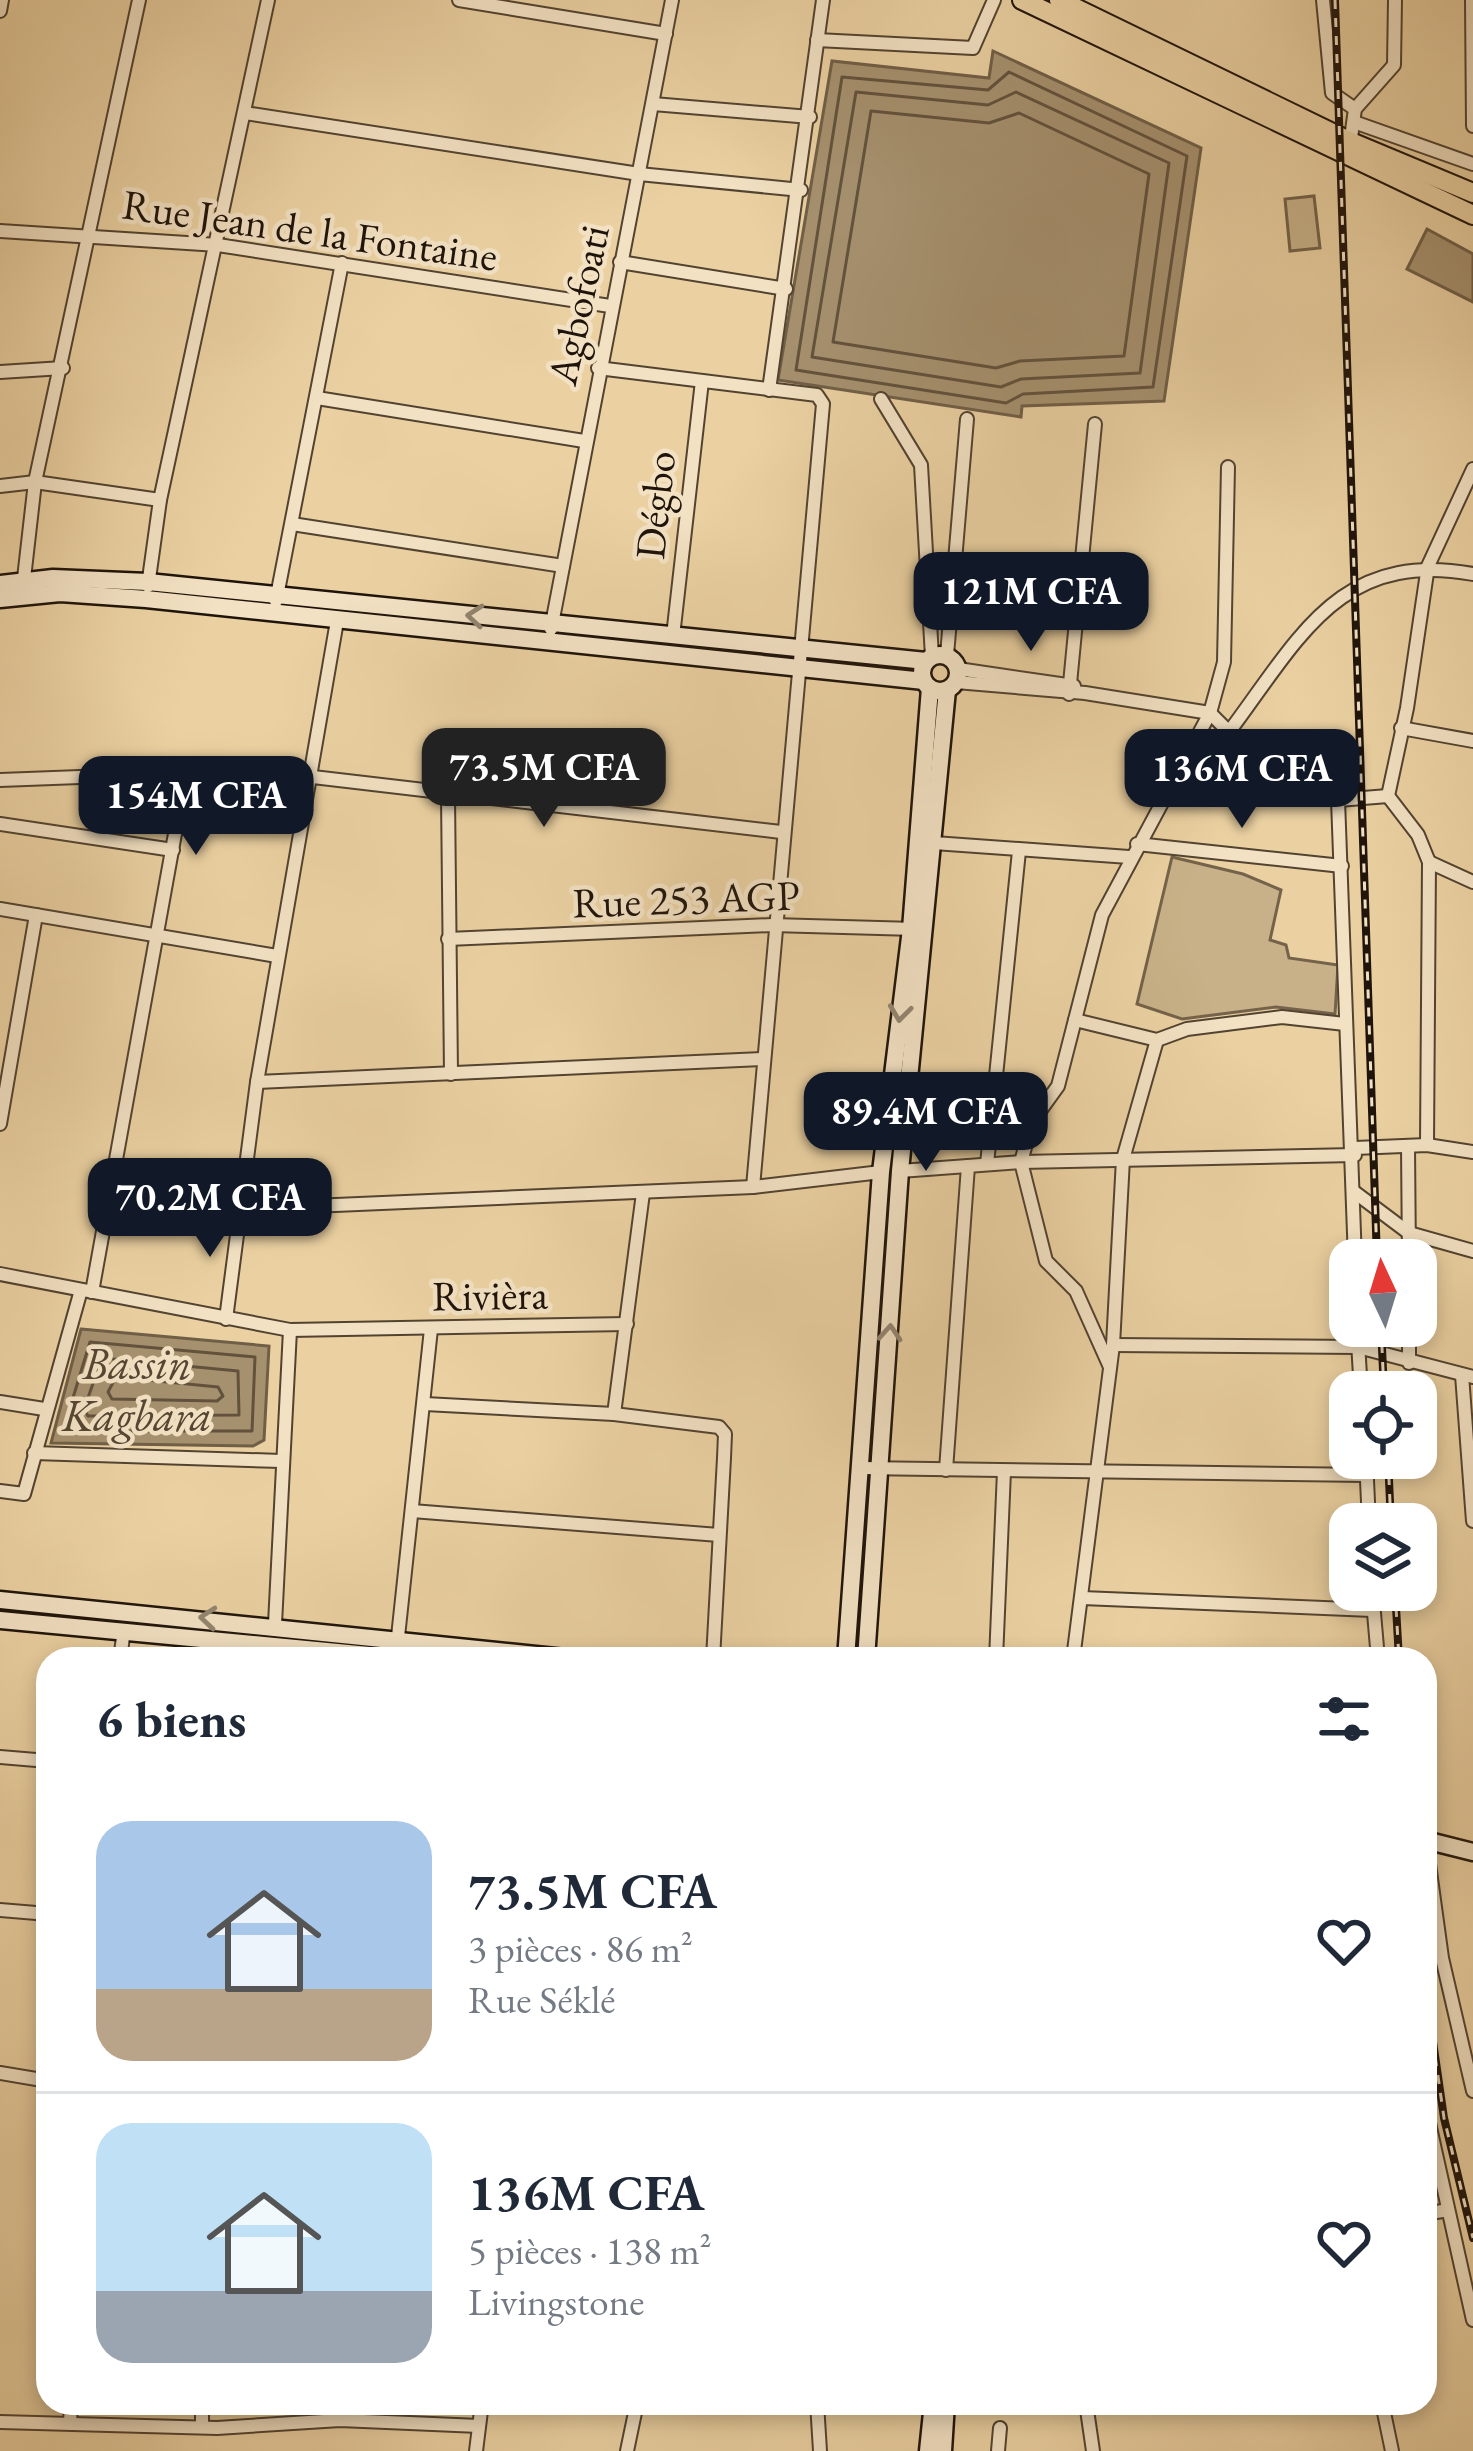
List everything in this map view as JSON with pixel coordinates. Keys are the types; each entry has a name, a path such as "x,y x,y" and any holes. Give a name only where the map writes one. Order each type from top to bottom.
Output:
{"main road":[{"path":"1022,0 1349,149 1473,194"},
{"path":"1059,0 1473,215"}],"street":[{"path":"0,11 2,0"},
{"path":"23,587 35,482 139,0"},
{"path":"147,591 160,500 268,0"},
{"path":"458,0 666,34"},
{"name":"Agbofoati","path":"550,632 672,0"},
{"path":"770,391 801,190 823,0"},
{"path":"817,40 973,48 994,0"},
{"path":"1323,0 1332,93 1354,115 1473,164"},
{"path":"1349,149 1354,115 1394,65 1395,0"},
{"path":"1472,0 1473,126"},
{"path":"653,104 810,117"},
{"path":"245,113 639,174 801,190"},
{"name":"Rue Jean de la Fontaine","path":"0,231 218,245 610,306"},
{"path":"620,262 786,290"},
{"path":"276,605 342,263"},
{"path":"0,372 62,368"},
{"path":"598,368 817,395 823,404 802,658 772,925 753,1187"},
{"name":"Dégbo","path":"673,636 702,381"},
{"path":"317,398 584,441"},
{"path":"866,1647 881,1172 934,843 940,673 920,465 881,399"},
{"path":"848,1647 900,1171 940,673 967,419"},
{"path":"1070,689 1095,424"},
{"path":"1110,1367 1076,1291 1046,1261 1021,1162 1032,1122 1058,1086 1102,915 1210,713 1224,662 1228,467"},
{"path":"1427,1145 1429,862 1418,835 1388,796 1428,566 1473,469"},
{"path":"0,486 35,482 160,500"},
{"path":"292,524 563,566"},
{"path":"1229,732 1277,668 1355,585 1379,574 1428,566 1473,574"},
{"path":"0,584 147,591 802,658 1070,689 1210,713 1229,732 1323,785 1338,800 1345,1024 1355,1151 1355,1239"},
{"path":"0,599 23,587"},
{"path":"276,605 337,621 673,636 802,658"},
{"path":"226,1319 257,1082 337,621"},
{"path":"1401,728 1473,741"},
{"path":"0,780 186,773 313,777 781,832"},
{"path":"0,1491 24,1495 44,1409 87,1291 159,936 186,773"},
{"path":"448,796 451,1074"},
{"path":"1338,800 1388,796"},
{"path":"0,824 173,850"},
{"path":"934,843 1129,857"},
{"path":"1137,844 1342,866"},
{"path":"987,1164 1019,851"},
{"path":"1429,862 1473,882"},
{"path":"0,909 278,956"},
{"path":"0,1124 36,915"},
{"name":"Rue 253 AGP","path":"448,939 772,925 919,929"},
{"path":"1076,1019 1157,1040 1187,1029 1282,1017 1345,1024"},
{"path":"0,1022 17,1025"},
{"path":"1075,1647 1113,1345 1123,1159 1157,1040"},
{"path":"257,1082 762,1059"},
{"path":"242,1208 753,1187 1021,1162 1427,1145 1473,1152"},
{"path":"1408,1146 1408,1239"},
{"path":"946,1470 968,1166"},
{"path":"1354,1191 1408,1233 1473,1251"},
{"path":"614,1414 643,1192"},
{"name":"Rivièra","path":"0,1274 290,1330 627,1324"},
{"path":"398,1647 431,1329"},
{"path":"275,1624 290,1330"},
{"path":"1113,1345 1329,1347"},
{"path":"1360,1371 1358,1347 1468,1376 1473,1521"},
{"path":"1409,1347 1409,1363"},
{"path":"0,1402 44,1409"},
{"path":"425,1404 614,1414 712,1424 725,1434 713,1647"},
{"path":"34,1453 281,1461"},
{"path":"870,1468 1329,1475"},
{"path":"997,1647 1004,1471"},
{"path":"412,1511 718,1535"},
{"path":"1082,1598 1329,1608"},
{"path":"0,1600 275,1624 375,1647"},
{"path":"1372,1611 1377,1647"},
{"path":"0,1620 124,1630 241,1647"},
{"path":"122,1647 124,1630"},
{"path":"0,1757 36,1760"},
{"path":"1437,1844 1473,1852"},
{"path":"0,1910 36,1914"},
{"path":"1437,1921 1473,2091"},
{"path":"1437,1958 1442,1958"},
{"path":"0,2072 36,2079"},
{"path":"1437,2160 1473,2320"},
{"path":"1437,2212 1448,2210"},
{"path":"70,2415 70,2423"},
{"path":"202,2415 202,2427"},
{"path":"340,2415 340,2420"},
{"path":"476,2451 480,2415"},
{"path":"628,2451 635,2415"},
{"path":"818,2415 820,2451"},
{"path":"928,2451 932,2415"},
{"path":"943,2451 945,2415"},
{"path":"1088,2415 1093,2451"},
{"path":"1384,2415 1392,2451"},
{"path":"0,2422 202,2427 340,2420 479,2426"},
{"path":"998,2451 1000,2428"}],"shaded area":[{"path":"1314,196 1320,248 1290,251 1285,199"},
{"path":"1172,857 1243,874 1281,890 1270,940 1286,945 1289,958 1338,965 1335,1014 1276,1007 1182,1019 1137,1004"}],"water":[{"path":"993,51 1201,148 1164,401 1022,406 1021,417 778,380 832,61 989,78"},
{"path":"1427,229 1473,254 1473,302 1407,269"},
{"name":"Bassin Kagbara","path":"81,1329 269,1346 264,1440 253,1446 51,1443"}],"railway":[{"path":"1335,0 1376,1239"},
{"path":"1382,1347 1383,1371"},
{"path":"1389,1479 1390,1503"},
{"path":"1396,1611 1398,1647"},
{"path":"1437,2069 1473,2238"}]}
